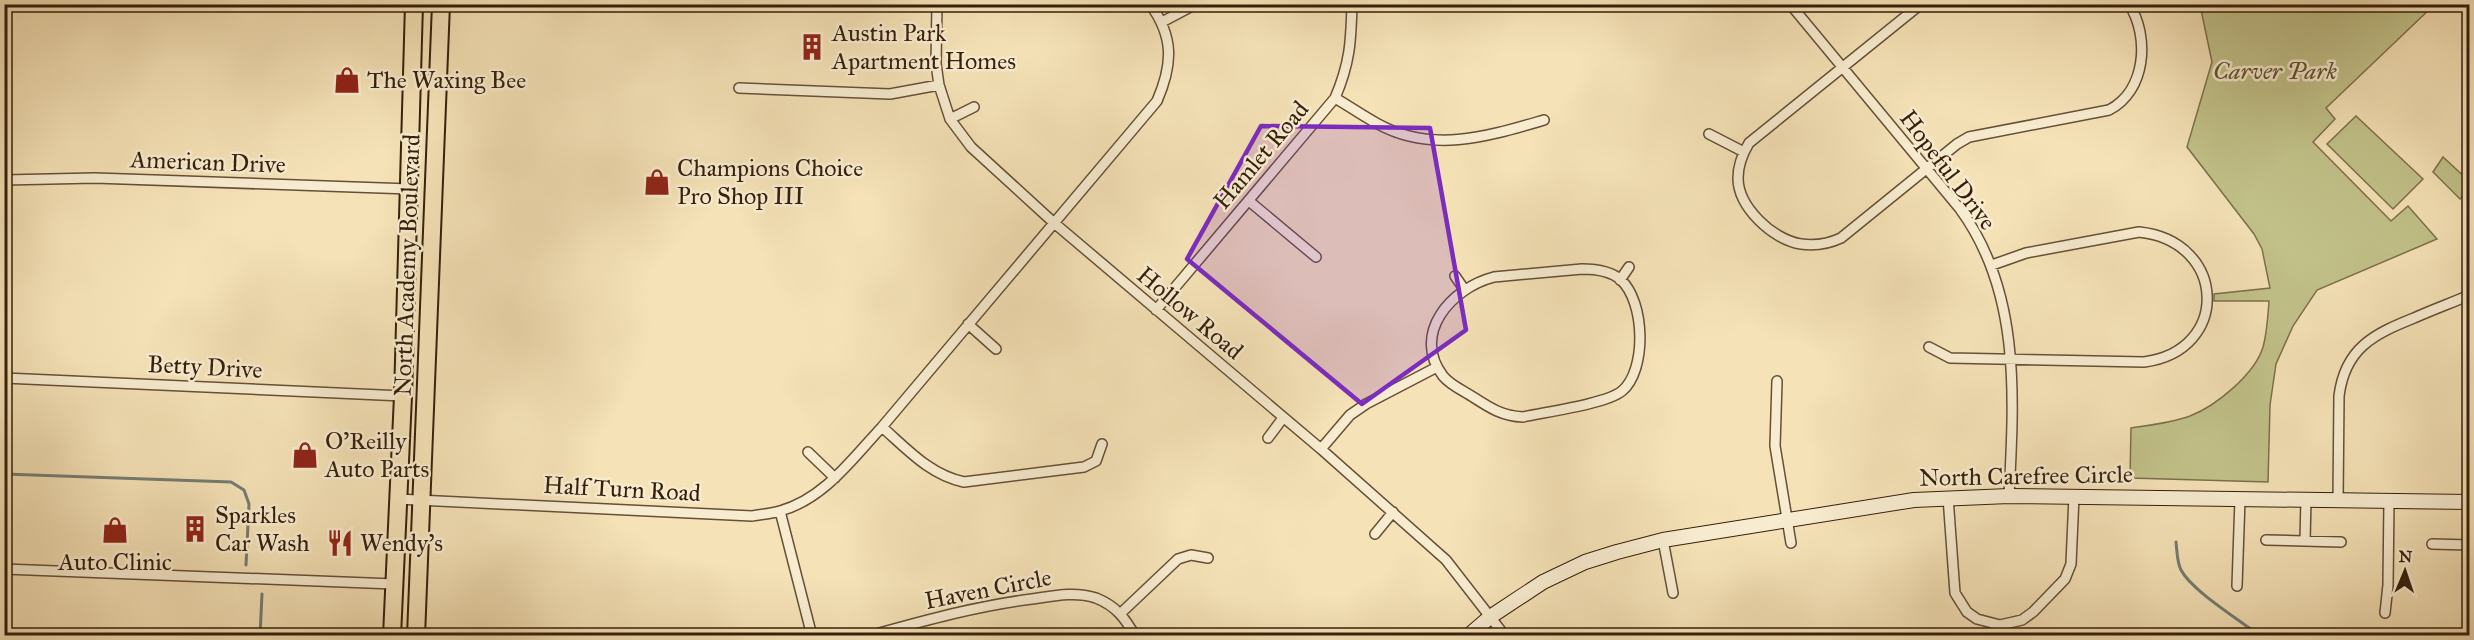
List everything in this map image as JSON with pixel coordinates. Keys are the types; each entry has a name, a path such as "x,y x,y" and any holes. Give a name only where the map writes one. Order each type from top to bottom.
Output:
{"highway":[{"name":"North Academy Boulevard","path":"392,636 403,396 414,4"},
{"name":"North Academy Boulevard","path":"416,636 441,4"}],"main road":[{"name":"North Carefree Circle","path":"1468,636 1523,594 1574,567 1617,552 1663,540 1914,500 1948,497 2074,496 2469,502"}],"street":[{"name":"Hollow Road","path":"937,4 936,64 939,85 950,119 971,147 1053,222 1321,449 1446,560 1505,636"},
{"path":"1150,4 1162,22 1196,4"},
{"name":"Hamlet Road","path":"1156,310 1335,98 1350,50 1352,4"},
{"name":"Hopeful Drive","path":"1790,4 1973,227 1992,265 2003,301 2011,359 2009,496"},
{"path":"1921,4 1749,143 1744,152 1738,177 1739,189 1743,198 1756,216 1789,242 1830,243 1841,238 1926,168 1969,137 2109,110 2120,105 2128,97 2135,84 2142,50 2140,26 2129,4"},
{"name":"Half Turn Road","path":"397,499 752,516 780,511 811,497 835,478 882,427 1157,101 1165,82 1169,63 1162,22"},
{"path":"739,87 890,94 939,85"},
{"path":"1335,98 1379,125 1403,134 1432,139 1455,141 1482,137 1544,120"},
{"path":"950,119 974,107"},
{"path":"1708,134 1744,152"},
{"name":"American Drive","path":"4,180 95,178 410,189"},
{"path":"1249,201 1316,257"},
{"path":"1929,348 1950,358 2144,362 2158,360 2185,347 2194,337 2205,313 2204,279 2193,257 2172,240 2156,234 2139,232 2026,253 1992,265"},
{"path":"1620,280 1629,267"},
{"path":"1582,269 1596,270 1620,280 1633,295 1637,310 1639,359 1631,381 1621,392 1606,399 1523,417 1509,417 1497,412 1445,378 1437,367 1431,351 1431,336 1437,319 1464,289 1480,281 1494,278 1582,269"},
{"path":"1455,276 1464,289"},
{"path":"2338,500 2339,396 2341,381 2352,358 2372,336 2469,296"},
{"path":"968,324 996,349"},
{"path":"1321,449 1350,415 1366,404 1437,367"},
{"name":"Betty Drive","path":"4,378 403,396"},
{"path":"1777,381 1775,446 1791,543"},
{"path":"1268,438 1283,418"},
{"path":"882,427 932,471 948,479 964,482 1084,467 1096,461 1102,444"},
{"path":"808,452 835,478"},
{"path":"1948,497 1955,593 1972,615 1988,623 2000,625 2022,620 2033,612 2065,579 2071,564 2074,496"},
{"path":"2237,586 2240,499"},
{"path":"2305,541 2306,500"},
{"path":"2385,613 2388,585 2389,501"},
{"path":"780,511 812,636"},
{"path":"1375,534 1393,512"},
{"path":"1663,540 1673,593"},
{"path":"2266,540 2342,542"},
{"path":"2432,544 2469,545"},
{"path":"1135,636 1122,613 1178,559 1191,555 1208,558"},
{"path":"4,568 394,584"},
{"name":"Haven Circle","path":"869,636 986,605 1064,594 1095,598 1122,613"}],"highlighted area":[{"path":"1261,126 1430,128 1466,330 1362,404 1187,259"}],"green space":[{"name":"Carver Park","path":"2200,5 2434,5 2326,108 2335,119 2313,142 2391,221 2408,206 2437,239 2317,290 2293,326 2276,364 2270,405 2268,482 2130,478 2131,428 2190,416 2211,405 2233,388 2252,368 2263,347 2266,330 2269,301 2214,301 2214,294 2270,288 2262,249 2254,234 2187,147 2212,62"},
{"path":"2356,116 2423,179 2393,209 2327,144"},
{"path":"2443,157 2469,181 2469,190 2460,199 2433,172"}],"waterway":[{"path":"4,474 231,482 244,490 249,504 246,565"},
{"path":"2176,542 2181,570 2195,587 2260,636"},
{"path":"260,636 262,594"}],"place":[{"name":"Austin Park Apartment Homes","path":"812,47"},
{"name":"The Waxing Bee","path":"347,80"},
{"name":"Champions Choice Pro Shop III","path":"657,182"},
{"name":"O'Reilly Auto Parts","path":"305,455"},
{"name":"Sparkles Car Wash","path":"195,529"},
{"name":"Auto Clinic","path":"115,530"},
{"name":"Wendy's","path":"340,543"}]}
